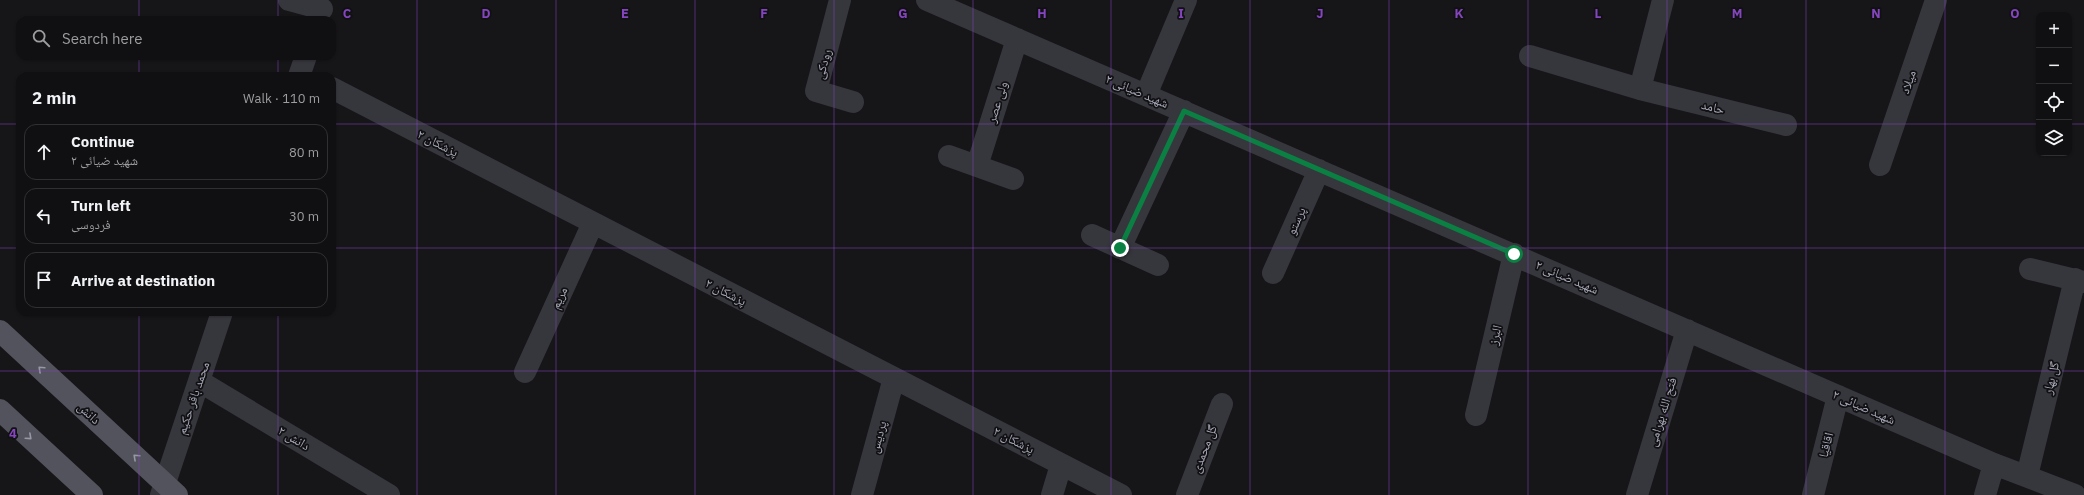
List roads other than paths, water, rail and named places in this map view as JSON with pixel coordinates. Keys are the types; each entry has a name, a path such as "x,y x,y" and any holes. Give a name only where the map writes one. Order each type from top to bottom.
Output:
{"main road":[{"name":"دانش","path":"0,331 168,491"},
{"path":"0,410 92,495"}],"street":[{"path":"289,0 321,10"},
{"name":"رودکی","path":"840,0 816,91 853,102"},
{"name":"شهید ضیائی ۲","path":"927,0 1994,464 2075,495"},
{"path":"1146,95 1186,0"},
{"path":"1640,89 1662,0"},
{"name":"میلاد","path":"1880,165 1936,0"},
{"name":"ولی عصر","path":"977,166 1017,39"},
{"name":"حامد","path":"1530,56 1640,89 1786,125"},
{"name":"پزشکان ۲","path":"336,90 593,224 1121,495"},
{"path":"1120,248 1184,111"},
{"path":"949,156 1014,179"},
{"name":"پرستو","path":"1273,273 1319,170"},
{"name":"مریم","path":"525,372 593,224"},
{"path":"1092,235 1158,265"},
{"name":"البرز","path":"1476,415 1514,254"},
{"path":"2030,269 2080,281"},
{"name":"گل بهار","path":"2027,476 2080,281"},
{"name":"محمد باقر حکیم","path":"168,491 199,381 221,316"},
{"name":"فتح الله بهرامی","path":"1637,495 1688,330"},
{"name":"پردیس","path":"862,495 894,378"},
{"name":"دانش ۲","path":"199,381 389,495"},
{"name":"اقاقیا","path":"1813,495 1838,396"},
{"name":"گل محمدی","path":"1187,495 1222,404"},
{"path":"1052,495 1061,464"},
{"path":"1985,495 1994,464"}]}
